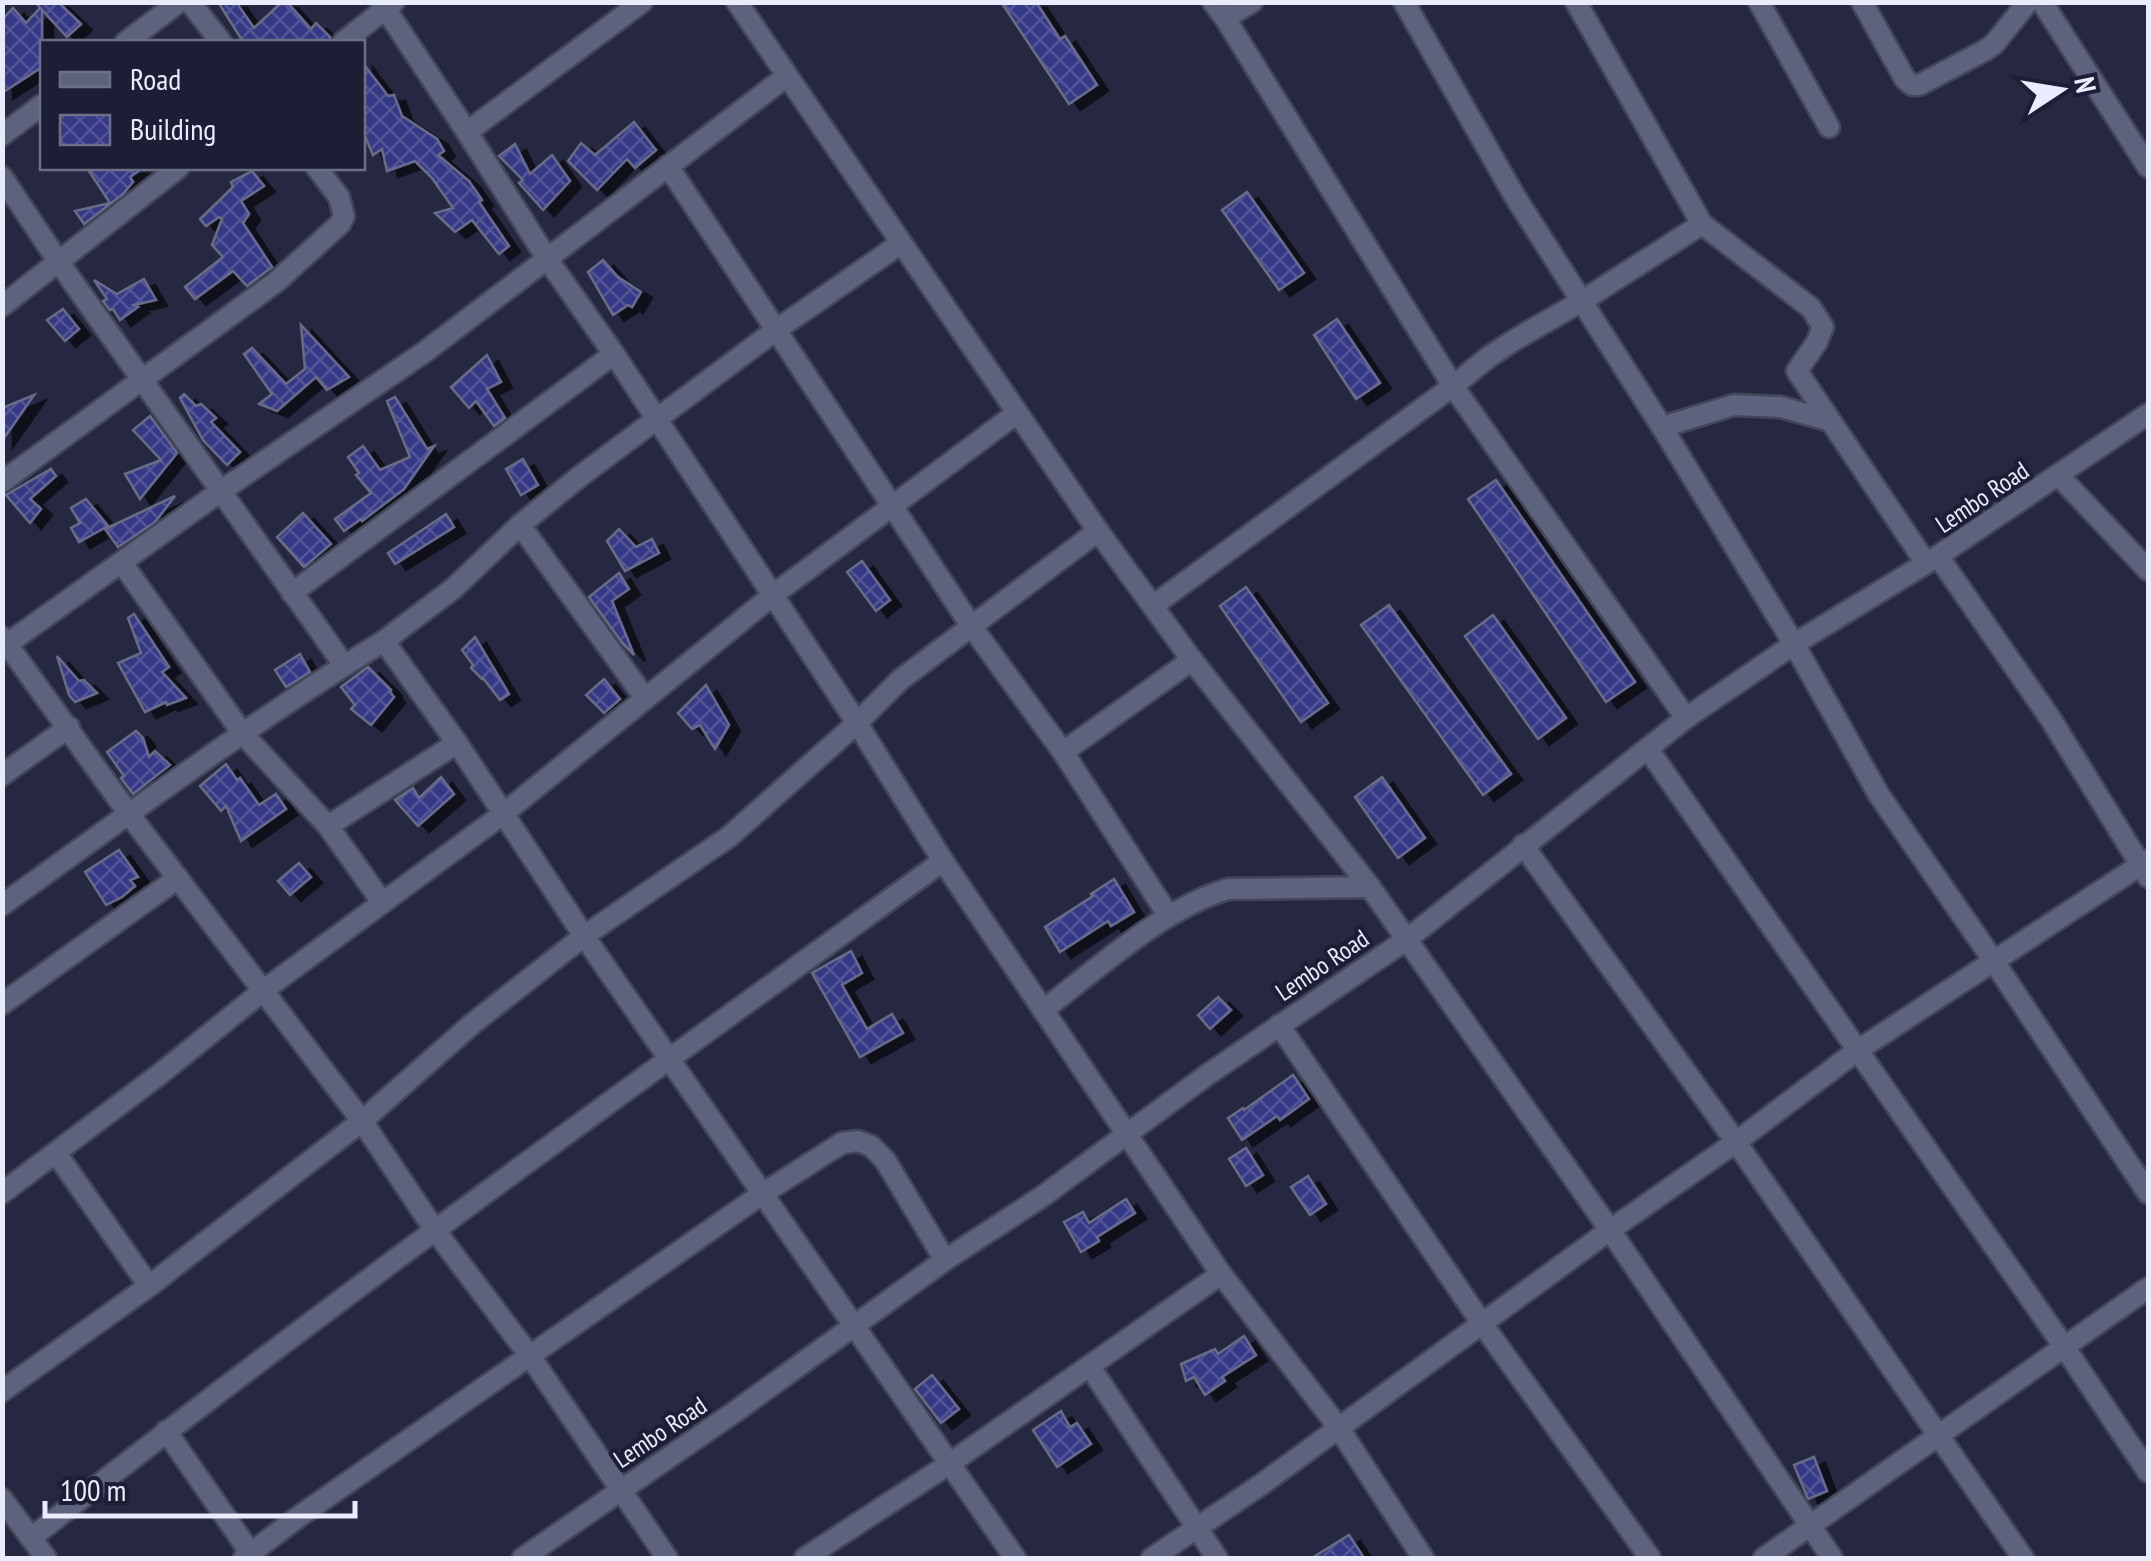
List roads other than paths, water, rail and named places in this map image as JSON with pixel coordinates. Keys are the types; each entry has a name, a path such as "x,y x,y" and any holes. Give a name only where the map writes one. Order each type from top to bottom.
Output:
{"street":[{"path":"129,40 179,2"},
{"path":"190,2 219,40"},
{"path":"467,132 642,2"},
{"path":"738,2 1098,531 1192,660 1370,888 1610,1230 1832,1558"},
{"path":"1252,2 1219,10 1453,386 1686,718"},
{"path":"1404,2 1514,195 1662,427 1794,644 1879,795 2148,1193"},
{"path":"1152,1558 1262,1484 1858,1050 1993,960 2146,867 2050,718 1830,421 1797,370 1823,327 1811,308 1702,224 1576,2"},
{"path":"1759,2 1829,127"},
{"path":"1862,2 1905,80 1912,85 1994,44 2028,2"},
{"path":"2042,2 2148,168"},
{"path":"345,40 386,4 548,260 858,723 943,861 1221,1274 1339,1428 1422,1558"},
{"path":"667,1558 530,1356 434,1229 362,1121 5,641 426,351 787,76"},
{"path":"2,135 40,106"},
{"path":"668,166 972,626 1063,752 1168,916"},
{"path":"2,306 175,170"},
{"path":"2,482 276,282 340,224 344,216 339,197 318,170"},
{"path":"2,178 344,666"},
{"path":"1154,605 1490,356 1702,224"},
{"path":"2,904 384,641 454,588 520,525 656,420 900,244"},
{"path":"292,593 614,354"},
{"path":"1662,427 1734,404 1781,407 1830,421"},
{"path":"2,1193 264,990 502,814 773,594 1017,413"},
{"name":"Lembo Road","path":"522,1558 736,1412 945,1260 1043,1196 1278,1025 1406,940 1686,718 1794,644 1932,560 2148,414"},
{"path":"2058,475 2148,570"},
{"path":"520,525 645,698"},
{"path":"2,1391 149,1286 362,1121 472,1024 584,936 730,836 858,723 900,680 1098,531"},
{"path":"122,563 244,734 328,826 382,902"},
{"path":"384,641 458,743 584,936 1015,1558"},
{"path":"1063,752 1192,660"},
{"path":"2,775 69,728"},
{"path":"328,826 458,743"},
{"path":"1648,749 2148,1472"},
{"path":"1523,845 1736,1142 2022,1558"},
{"path":"30,1538 434,1229 943,861"},
{"path":"2,1004 178,878"},
{"path":"1043,1010 1168,916 1209,894 1228,889 1370,888"},
{"path":"1278,1025 1482,1324 1650,1558"},
{"path":"166,1431 250,1557 317,1504 762,1194 842,1144 858,1141 871,1146 885,1160 945,1260"},
{"path":"56,1153 149,1286"},
{"path":"804,1558 949,1464 1221,1274"},
{"path":"1764,1558 2148,1288"},
{"path":"1090,1367 1217,1558"},
{"path":"2,1498 46,1558"}]}
